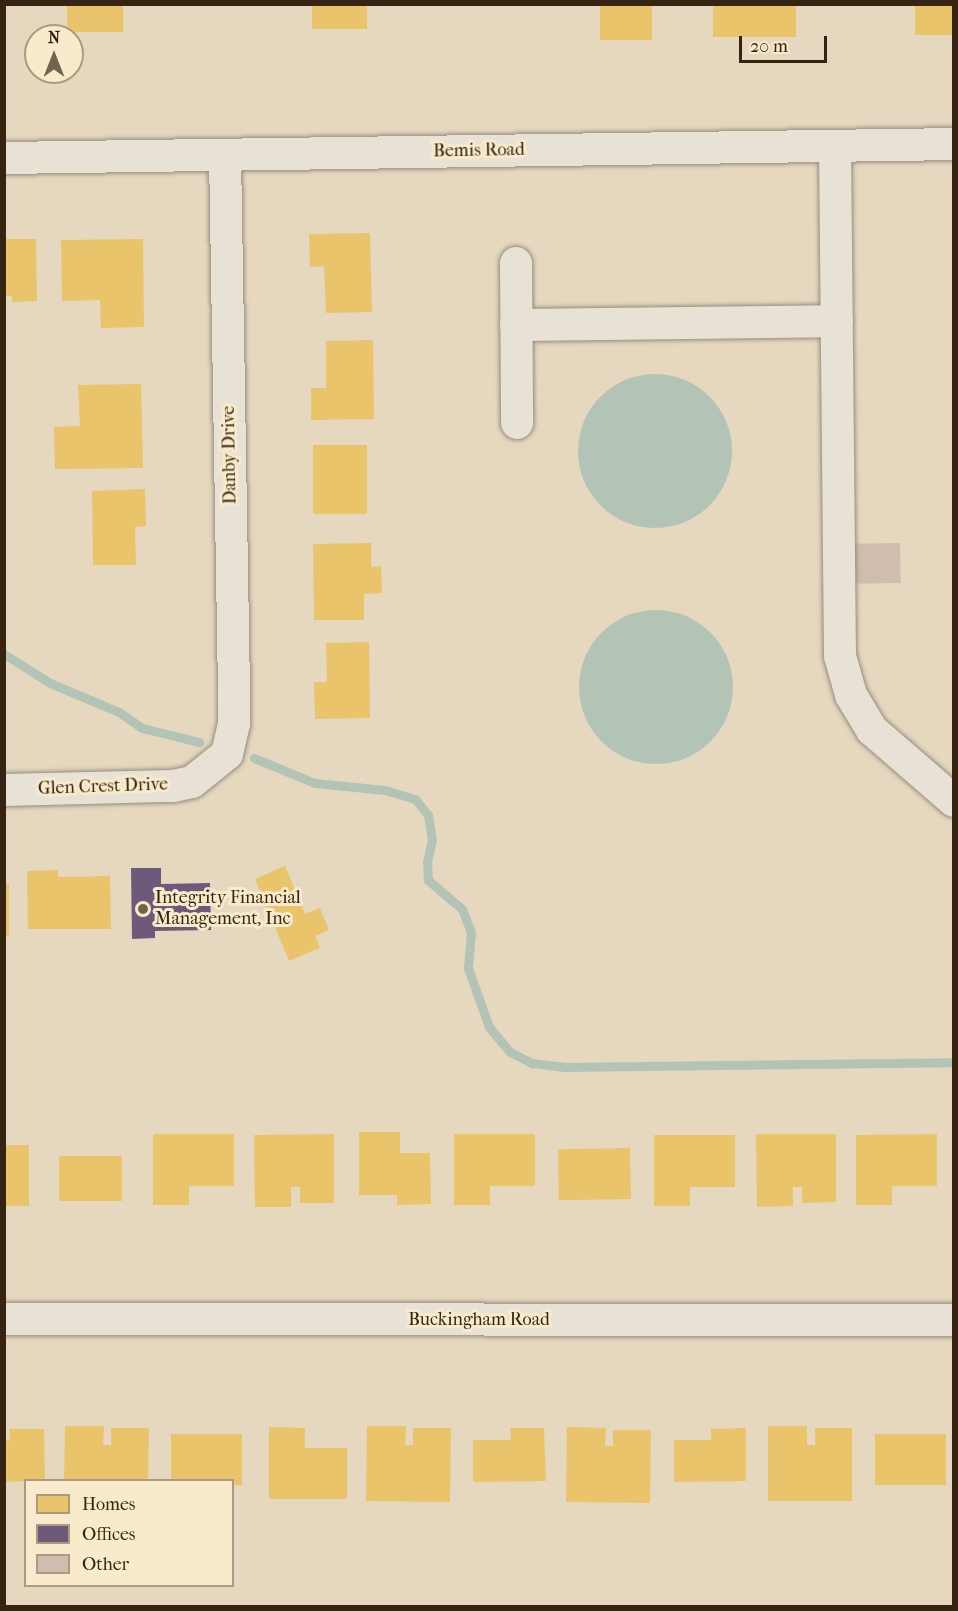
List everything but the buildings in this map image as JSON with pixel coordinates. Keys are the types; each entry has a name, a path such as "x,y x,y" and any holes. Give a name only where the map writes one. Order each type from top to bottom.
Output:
{"street":[{"name":"Bemis Road","path":"4,158 954,144"},
{"path":"835,146 840,656 851,695 872,730 954,801"},
{"name":"Danby Drive","path":"225,155 234,691 234,724 227,754"},
{"path":"516,263 518,423"},
{"path":"516,325 837,321"},
{"name":"Glen Crest Drive","path":"4,790 173,786 192,782 227,754"},
{"name":"Buckingham Road","path":"4,1319 954,1320"}],"shaded area":[{"path":"655,374 670,375 685,380 710,396 726,421 731,436 731,466 726,481 710,506 685,522 670,527 655,528 640,527 625,522 600,506 584,481 579,466 578,451 579,436 584,421 600,396 625,380 640,375"},
{"path":"656,610 685,616 699,623 710,633 720,644 727,658 733,687 727,716 720,730 710,741 699,751 685,758 656,764 627,758 613,751 602,741 592,730 585,716 579,687 585,658 592,644 602,633 613,623 627,616"}],"waterway":[{"path":"4,654 50,683 119,712 142,728 199,742"},
{"path":"254,758 315,783 385,790 415,799 428,815 432,839 427,862 428,880 462,909 471,933 468,968 489,1027 510,1052 532,1063 565,1067 954,1062"}],"place":[{"name":"Integrity Financial Management, Inc","path":"143,909"}]}
